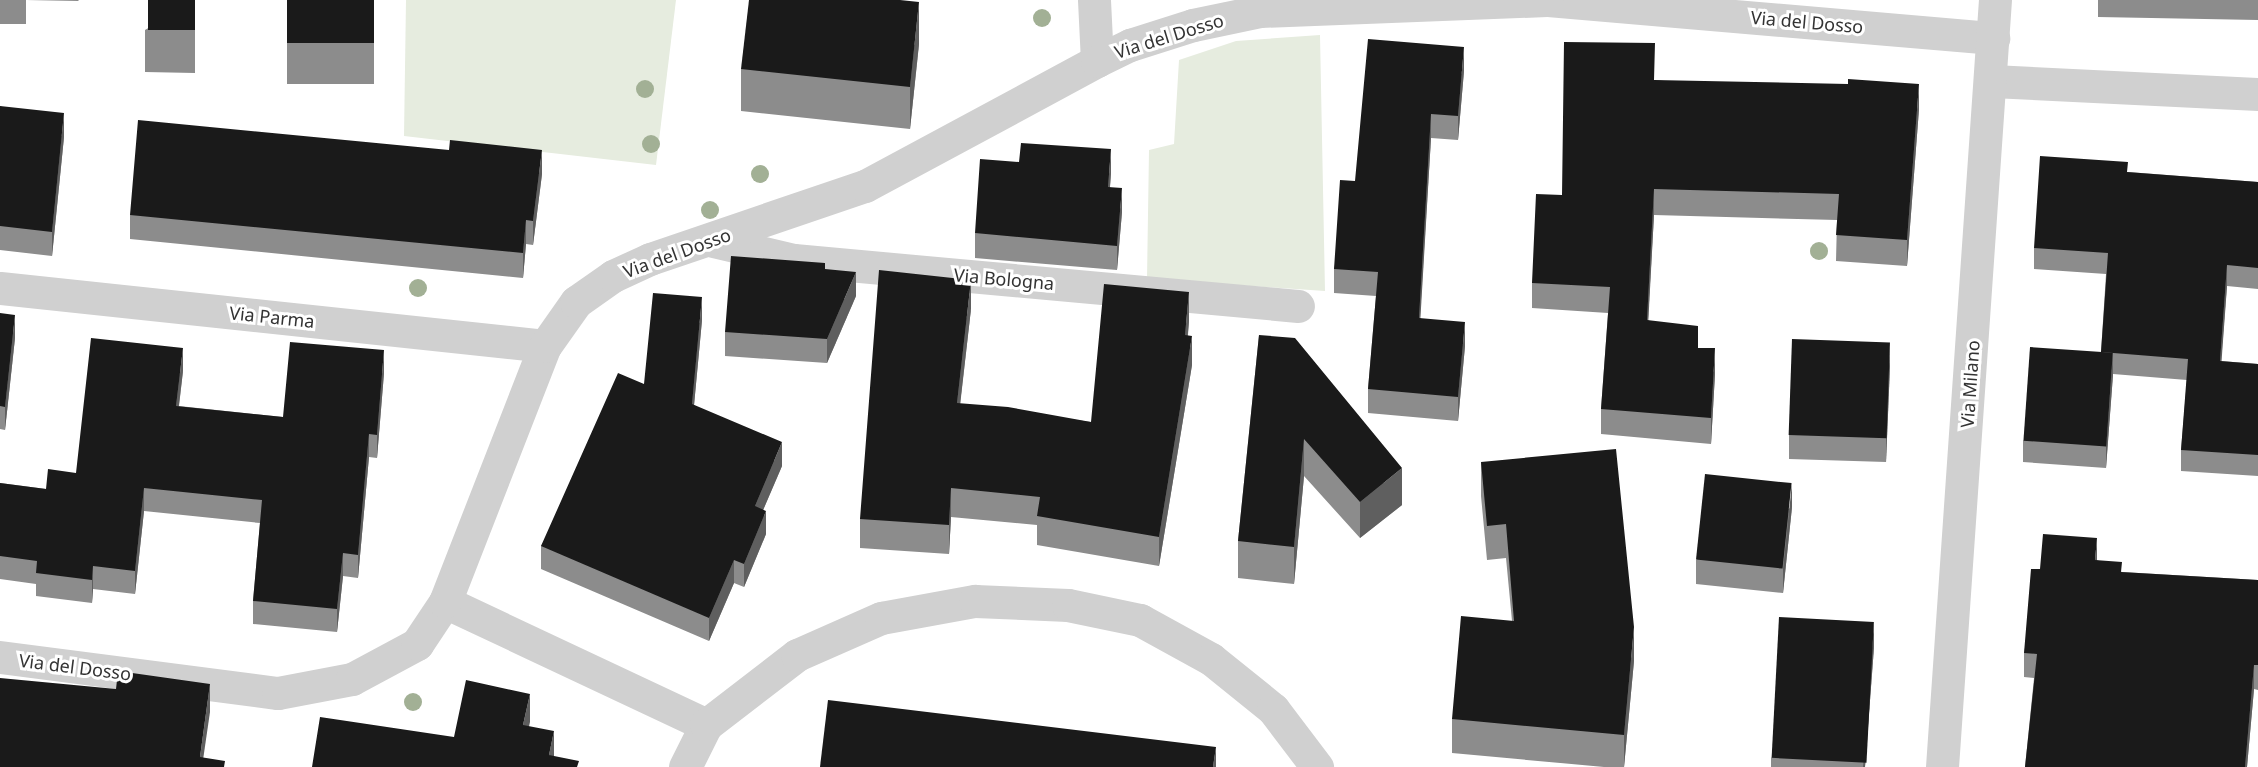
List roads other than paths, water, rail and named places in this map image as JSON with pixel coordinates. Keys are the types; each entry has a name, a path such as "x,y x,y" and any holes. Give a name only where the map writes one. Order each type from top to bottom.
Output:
{"street":[{"path":"1094,0 1097,61"},
{"name":"Via del Dosso","path":"0,657 278,693 352,679 417,644 445,602 545,346 576,302 613,276 650,259 713,241 865,186 1097,61 1130,45 1193,25 1260,11 1548,0 1993,38"},
{"name":"Via Milano","path":"1942,767 1992,81 1995,0"},
{"path":"1992,81 2258,94"},
{"name":"Via Bologna","path":"713,241 794,260 1298,306"},
{"name":"Via Parma","path":"0,288 545,346"},
{"path":"685,767 706,724 797,656 881,618 975,601 1068,605 1140,620 1211,659 1273,709 1317,767"},
{"path":"445,602 706,724"}]}
